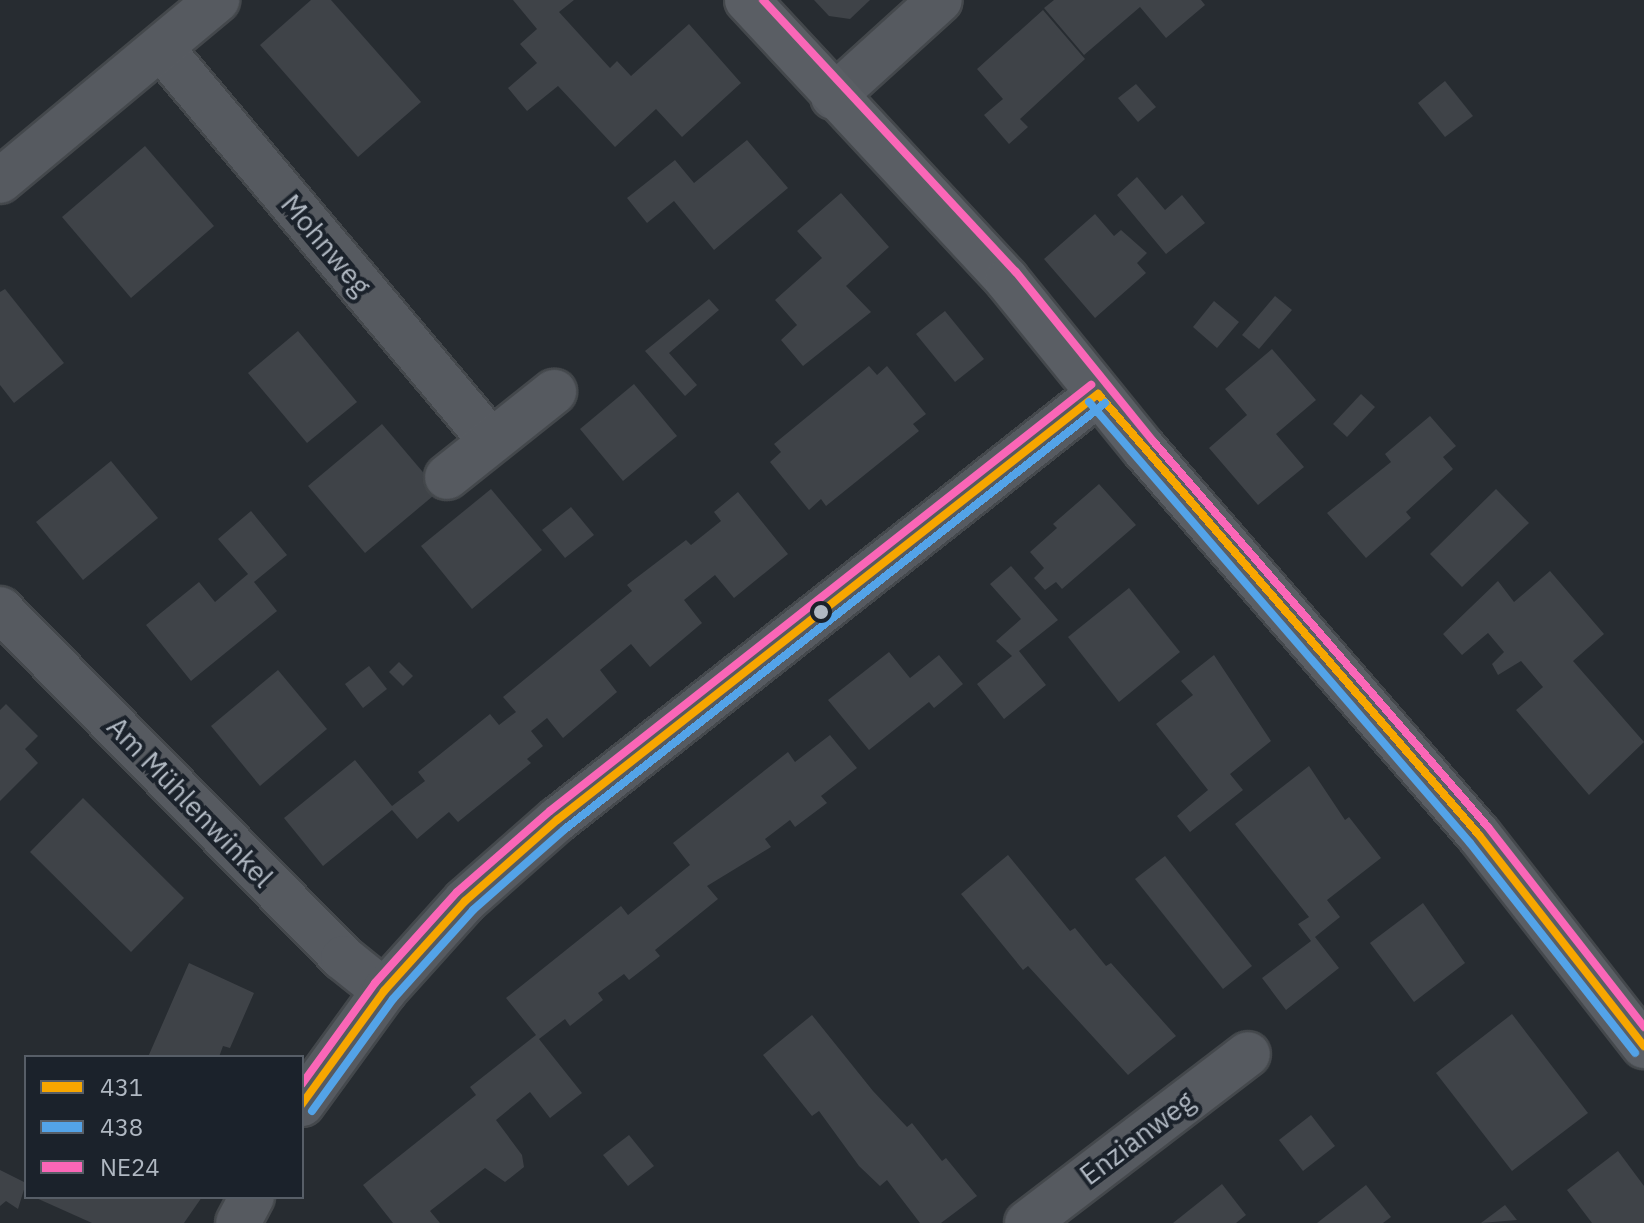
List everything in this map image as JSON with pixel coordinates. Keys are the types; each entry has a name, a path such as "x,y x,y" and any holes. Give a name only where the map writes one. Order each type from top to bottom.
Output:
{"main road":[{"path":"747,0 833,97 1007,280 1098,394 1479,835 1644,1046"}],"street":[{"path":"0,181 217,0"},
{"path":"833,97 940,0"},
{"name":"Mohnweg","path":"161,48 491,441"},
{"path":"447,477 554,392"},
{"path":"304,1101 384,991 465,901 557,820 1098,394"},
{"name":"Am Mühlenwinkel","path":"0,609 343,958 384,991"},
{"name":"Enzianweg","path":"1027,1223 1248,1054"},
{"path":"238,1223 251,1199"}],"building":[{"path":"311,0 331,0 421,102 358,157 260,45"},
{"path":"513,0 574,0 559,12 610,68 617,61 631,76 689,24 741,83 682,137 656,109 615,147 558,86 527,111 508,88 537,63 520,44 537,29"},
{"path":"814,0 870,0 850,19 829,16"},
{"path":"1054,0 1201,0 1205,5 1166,38 1140,7 1084,55 1044,8"},
{"path":"1043,10 1085,59 1020,119 1028,127 1009,144 984,115 1003,99 977,69"},
{"path":"1445,81 1473,116 1445,137 1418,103"},
{"path":"1136,84 1156,107 1138,122 1118,98"},
{"path":"747,140 788,188 714,250 674,201 647,223 627,198 675,160 694,183"},
{"path":"145,146 214,226 131,298 62,217"},
{"path":"1137,177 1165,210 1182,195 1205,223 1166,254 1117,195"},
{"path":"841,193 889,247 846,286 871,312 803,366 781,340 797,325 775,300 822,258 797,231"},
{"path":"1095,214 1114,236 1121,230 1147,253 1137,263 1146,273 1095,318 1044,259"},
{"path":"5,289 64,363 14,403 0,385 0,292"},
{"path":"1275,296 1292,310 1259,349 1242,335"},
{"path":"709,299 719,310 669,353 697,385 685,396 645,351"},
{"path":"1214,301 1239,322 1217,348 1193,327"},
{"path":"945,311 984,359 955,382 916,334"},
{"path":"298,331 357,402 307,443 248,373"},
{"path":"1272,349 1316,400 1276,434 1304,467 1258,505 1209,448 1247,415 1225,389"},
{"path":"869,366 877,375 887,366 926,414 913,424 919,431 826,506 821,499 809,510 770,462 781,452 774,444"},
{"path":"634,384 677,436 623,481 580,429"},
{"path":"1361,394 1375,407 1347,437 1333,424"},
{"path":"1430,416 1456,446 1443,457 1453,469 1406,512 1411,518 1366,558 1327,513 1391,462 1385,454"},
{"path":"382,424 439,491 365,553 308,486"},
{"path":"111,461 158,518 83,580 36,522"},
{"path":"1099,484 1136,525 1062,589 1056,582 1045,590 1034,578 1044,568 1030,552 1057,528 1053,524"},
{"path":"491,489 542,550 472,609 421,546"},
{"path":"1496,489 1529,523 1462,587 1430,554"},
{"path":"738,492 788,554 734,598 715,575 684,600 702,623 650,667 631,644 600,670 617,692 563,738 547,718 531,731 543,746 527,759 531,763 458,822 449,812 417,839 392,810 323,866 284,818 355,760 392,806 425,781 418,772 490,714 499,725 516,712 503,697 632,591 627,585 686,540 691,545 721,521 714,512"},
{"path":"571,507 594,535 565,558 542,530"},
{"path":"251,511 287,555 254,582 277,611 191,681 146,625 199,582 215,602 248,574 218,539"},
{"path":"1011,566 1058,620 1019,651 1046,685 1004,719 977,684 1012,656 996,641 1021,619 990,584"},
{"path":"1550,571 1604,634 1573,661 1644,742 1589,795 1516,710 1543,687 1521,661 1498,675 1492,664 1504,652 1488,633 1462,655 1443,634 1498,581 1514,602"},
{"path":"1129,588 1180,652 1119,702 1068,637"},
{"path":"889,652 910,678 939,655 963,684 934,708 929,702 869,750 828,700"},
{"path":"1214,655 1271,741 1230,774 1243,790 1190,832 1177,816 1208,790 1156,724 1193,695 1181,681"},
{"path":"399,662 413,676 403,686 389,672"},
{"path":"369,666 387,689 363,708 345,684"},
{"path":"278,670 327,729 260,786 211,726"},
{"path":"6,704 38,736 25,749 38,763 0,801 0,710"},
{"path":"830,735 857,768 821,796 827,803 795,827 790,820 765,839 771,847 707,886 718,899 655,950 660,956 629,980 624,974 598,993 603,1000 570,1026 565,1019 539,1039 582,1093 550,1118 530,1092 496,1120 522,1155 524,1167 505,1182 485,1168 430,1211 440,1223 393,1223 363,1185 476,1095 470,1087 536,1035 506,998 621,906 628,915 690,865 673,843 788,752 795,762"},
{"path":"1309,766 1345,820 1349,817 1381,858 1327,900 1340,917 1315,937 1339,968 1286,1010 1262,978 1311,941 1298,924 1309,917 1235,824"},
{"path":"83,798 184,898 131,952 30,852"},
{"path":"1008,855 1070,931 1075,928 1106,966 1111,963 1176,1036 1128,1075 1028,966 1023,970 961,894"},
{"path":"1165,856 1252,966 1223,989 1135,879"},
{"path":"1423,903 1465,963 1414,1002 1370,943"},
{"path":"189,963 254,993 230,1048 223,1046 220,1055 149,1055"},
{"path":"1512,1014 1588,1113 1512,1171 1436,1073"},
{"path":"812,1015 873,1091 907,1127 912,1123 942,1161 946,1158 977,1196 941,1223 920,1223 887,1180 880,1186 859,1166 819,1111 812,1116 763,1055"},
{"path":"1311,1115 1335,1146 1303,1171 1279,1140"},
{"path":"629,1135 654,1166 628,1186 603,1155"},
{"path":"1618,1151 1644,1186 1644,1223 1592,1223 1567,1190"},
{"path":"0,1170 24,1182 24,1190 18,1209 6,1201 0,1206"},
{"path":"1222,1184 1246,1215 1236,1223 1173,1223"},
{"path":"1366,1185 1391,1217 1383,1223 1317,1223"},
{"path":"38,1199 201,1199 184,1223 92,1223"},
{"path":"1505,1205 1517,1220 1481,1223"}],"transit line":[{"name":"NE24","path":"763,0 1016,272 1153,441 1488,827 1644,1027"},
{"name":"NE24","path":"304,1081 375,983 457,892 550,811 1091,385"},
{"name":"431","path":"1098,394 1479,835 1644,1046"},
{"name":"431","path":"304,1101 384,991 465,901 557,820 1098,394"},
{"name":"438","path":"1089,402 1470,843 1635,1053"},
{"name":"438","path":"312,1111 393,999 473,910 565,829 1105,403"}]}
